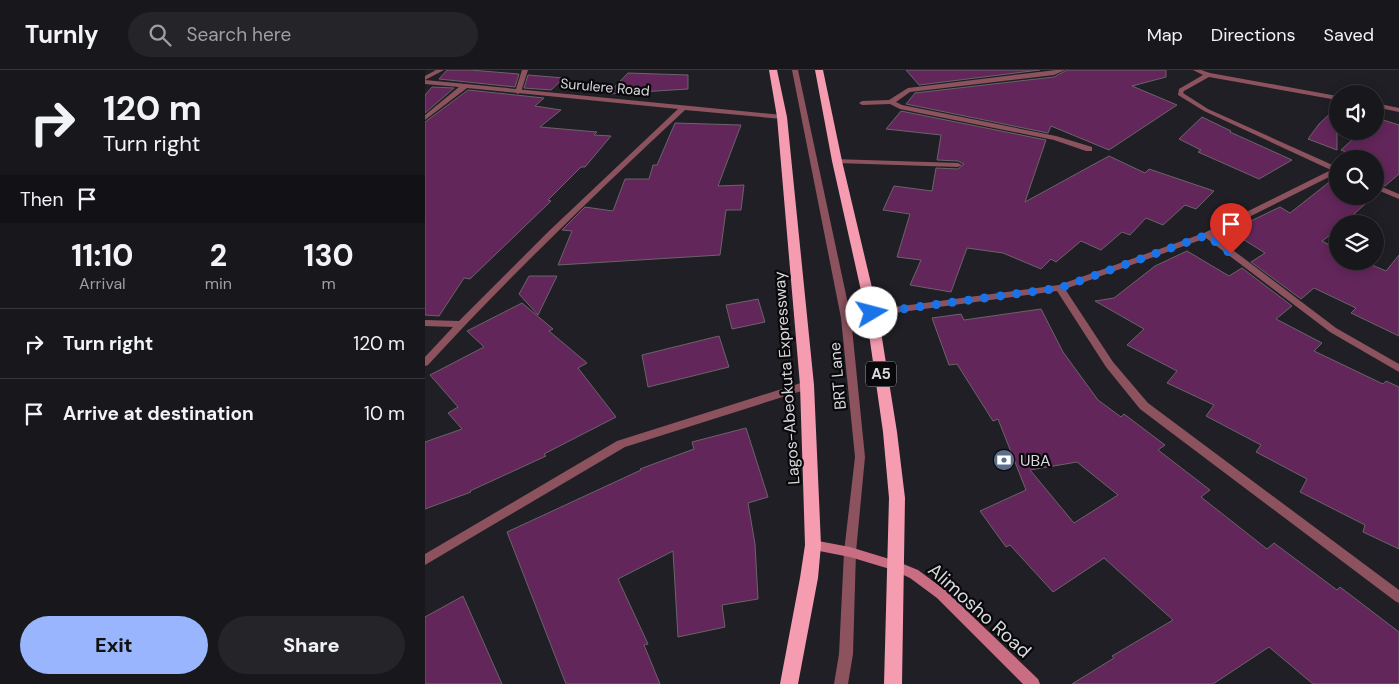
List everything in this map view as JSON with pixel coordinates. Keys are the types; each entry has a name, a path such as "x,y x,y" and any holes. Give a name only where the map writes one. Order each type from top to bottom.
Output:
{"highway":[{"name":"Lagos-Abeokuta Expressway","path":"773,70 783,117 807,385 813,545 809,578 789,684"},
{"name":"A5","path":"819,70 837,161 872,313 890,432 896,489 893,684"}],"main road":[{"name":"Alimosho Road","path":"813,545 850,552 914,574 941,594 1033,684"}],"street":[{"path":"425,80 441,70"},
{"path":"518,92 525,70"},
{"name":"BRT Lane","path":"795,70 847,318 860,457 850,552 846,654 841,684"},
{"path":"862,103 891,102 908,90 1054,73 1061,70"},
{"path":"1196,70 1208,75 1329,97"},
{"path":"1208,75 1181,90 1180,94 1206,110 1329,166"},
{"name":"Surulere Road","path":"425,80 518,92 783,117"},
{"path":"425,118 465,86"},
{"path":"891,102 899,108 1056,138 1089,149"},
{"path":"1384,107 1399,110"},
{"path":"425,363 590,194 683,108"},
{"path":"837,161 958,165"},
{"path":"872,313 1060,288 1207,235 1329,174"},
{"path":"1384,190 1399,197"},
{"path":"1207,235 1333,330 1399,369"},
{"path":"1060,288 1095,346 1123,384 1144,406 1399,597"},
{"path":"425,323 461,324"},
{"path":"425,560 621,444 807,385"}],"building":[{"path":"447,70 519,74 515,87 439,79"},
{"path":"906,70 1040,70 919,85"},
{"path":"1067,70 1166,70 1166,77 1132,86 1177,105 1109,150 1051,126 1048,133 906,104 915,93 1054,77"},
{"path":"628,73 688,75 688,89 608,94"},
{"path":"528,75 564,78 551,90 524,88"},
{"path":"432,87 454,88 425,113 425,95"},
{"path":"468,90 544,98 535,106 561,110 540,127 597,132 594,135 611,136 585,167 581,167 548,200 551,201 470,279 464,278 439,316 425,315 425,122"},
{"path":"901,111 1046,140 1025,202 1109,156 1145,173 1149,169 1214,191 1196,209 1185,205 1163,225 1146,218 1130,235 1122,232 1101,250 1081,241 1056,262 1051,259 1041,269 1003,253 967,248 951,292 910,285 921,260 897,257 910,214 883,210 894,186 932,191 936,168 958,169 964,164 958,161 937,160 941,135 886,129"},
{"path":"1329,115 1329,140 1337,140 1337,150 1308,139"},
{"path":"1202,117 1292,160 1259,179 1198,152 1201,150 1179,139"},
{"path":"1384,120 1399,125 1399,174 1385,186 1384,150 1341,150 1352,140 1384,140"},
{"path":"675,123 741,125 718,186 744,185 741,210 726,210 720,255 558,265 572,231 562,230 585,207 613,211 625,179 649,179 653,165 657,165"},
{"path":"1329,182 1329,205 1364,205 1354,214 1356,215 1329,215 1329,236 1322,241 1329,245 1329,270 1386,271 1399,255 1399,336 1351,313 1356,308 1314,288 1301,299 1251,262 1265,253 1230,231 1280,207 1290,213"},
{"path":"1187,251 1229,276 1242,268 1292,306 1276,319 1322,343 1314,351 1383,384 1386,381 1399,387 1399,549 1363,532 1365,525 1300,492 1307,479 1256,452 1261,445 1206,416 1214,405 1167,383 1177,371 1127,345 1144,329 1095,301 1114,298 1155,266"},
{"path":"529,276 557,276 538,315 519,294"},
{"path":"758,299 765,322 732,329 726,305"},
{"path":"522,303 553,329 549,331 587,363 578,368 616,417 544,454 546,456 471,492 425,509 425,442 462,429 448,413 458,407 430,375 484,347 467,331"},
{"path":"1041,309 1063,352 1098,400 1121,417 1124,414 1165,445 1158,450 1210,490 1201,497 1267,549 1274,543 1337,590 1340,587 1399,632 1399,684 1313,684 1269,647 1213,684 1072,684 1114,658 1112,656 1173,620 1104,558 1053,592 1010,545 1006,547 980,511 1026,490 998,419 993,421 957,364 949,365 932,318 961,314 964,320","holes":["1077,462 1118,495 1074,523 1030,470"]},
{"path":"719,336 729,367 648,387 642,355"},
{"path":"746,428 768,497 748,503 755,544 758,599 722,605 725,627 678,637 673,551 618,579 648,644 644,645 660,684 566,684 507,532 640,469 694,449 692,442"},
{"path":"463,596 502,684 425,684 425,617"}],"place":[{"name":"UBA","path":"1004,460"}],"route":[{"path":"872,313 1060,288 1207,235 1231,254"}]}
